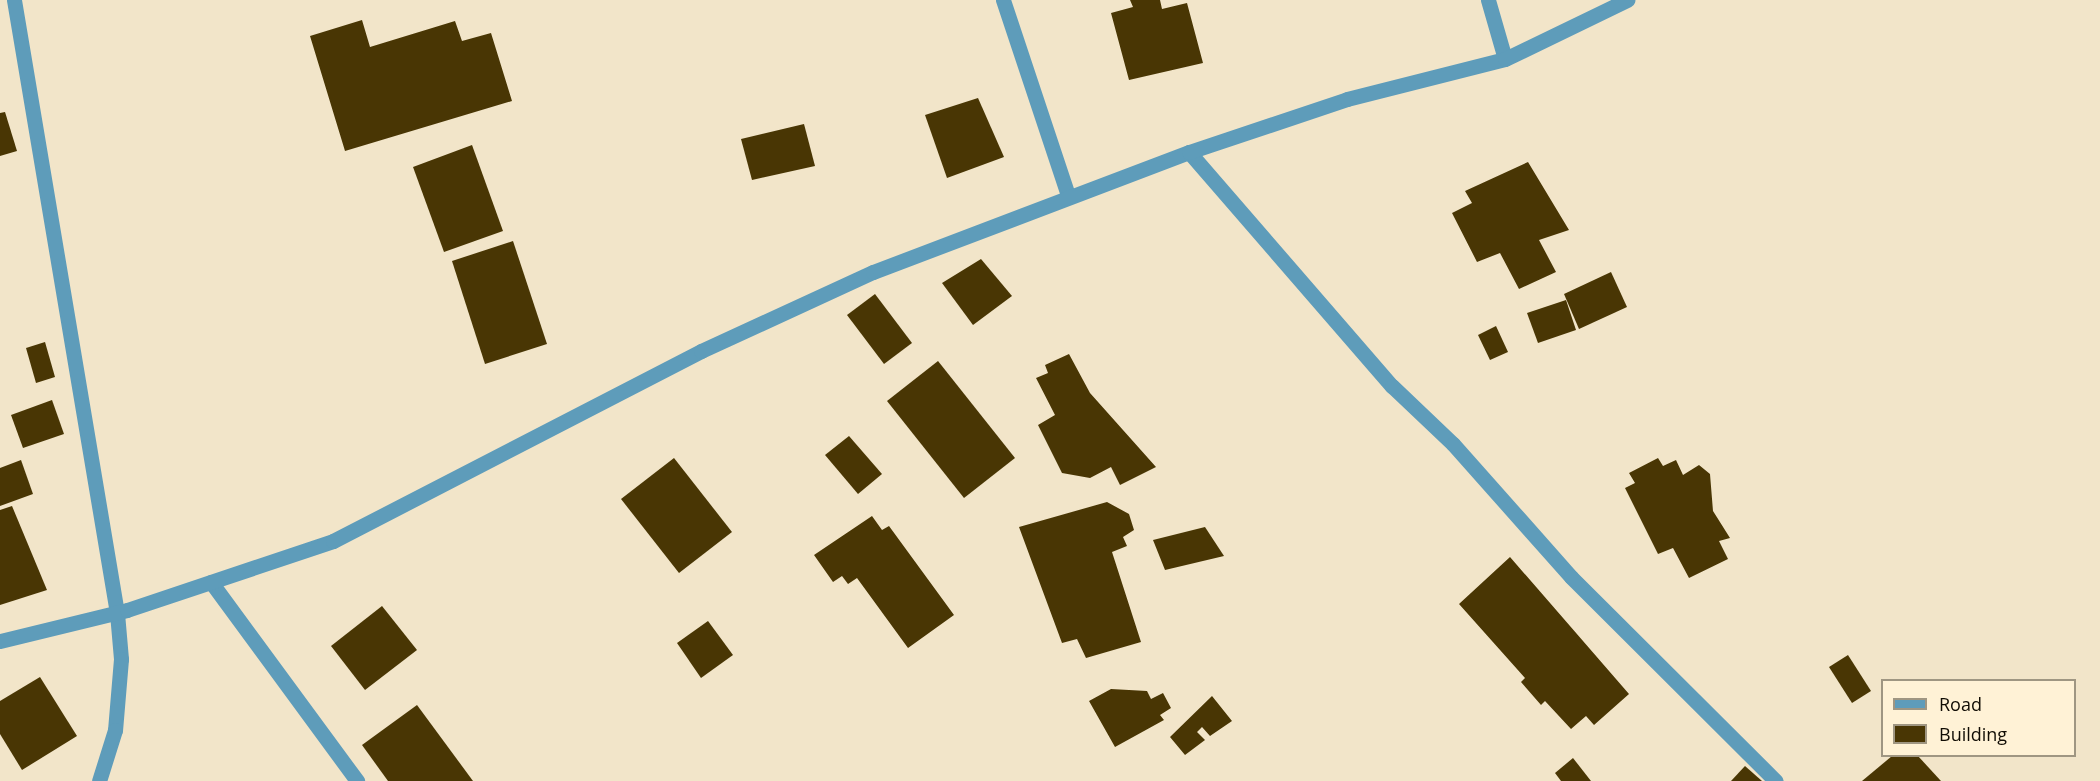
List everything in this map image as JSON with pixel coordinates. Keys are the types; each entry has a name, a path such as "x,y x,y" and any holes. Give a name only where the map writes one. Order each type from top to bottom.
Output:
{"street":[{"path":"14,0 117,613 121,659 115,730 99,781"},
{"path":"1003,0 1068,195"},
{"path":"1488,0 1505,59"},
{"path":"0,641 117,613 333,541 701,351 873,272 1068,195 1188,152 1347,99 1505,59 1627,0"},
{"path":"1188,152 1392,386 1452,444 1571,577 1776,781"},
{"path":"211,582 357,781"}],"building":[{"path":"1130,0 1160,0 1162,9 1187,3 1203,63 1129,80 1111,13 1133,7"},
{"path":"362,20 370,47 455,21 462,41 491,33 512,101 345,151 310,36"},
{"path":"978,98 1004,157 947,178 925,115"},
{"path":"5,112 17,151 0,156 0,113"},
{"path":"804,124 815,166 752,180 741,139"},
{"path":"472,145 503,231 444,252 413,167"},
{"path":"1528,162 1569,230 1539,240 1556,272 1519,289 1500,253 1477,262 1452,213 1472,203 1465,191"},
{"path":"513,241 547,344 485,364 452,261"},
{"path":"981,259 1012,296 973,325 942,283"},
{"path":"1611,272 1627,307 1579,329 1564,294"},
{"path":"875,294 912,343 884,364 847,315"},
{"path":"1566,300 1576,330 1538,343 1527,313"},
{"path":"1496,326 1508,352 1490,360 1478,335"},
{"path":"45,342 55,377 36,383 26,348"},
{"path":"1069,354 1090,393 1156,467 1120,485 1111,467 1090,478 1062,473 1038,425 1055,415 1036,378 1048,373 1045,365"},
{"path":"938,361 1015,458 964,498 887,401"},
{"path":"52,400 64,434 23,448 11,415"},
{"path":"849,436 882,474 858,494 825,455"},
{"path":"674,458 732,532 679,573 621,499"},
{"path":"1658,458 1663,466 1676,460 1683,475 1699,465 1710,474 1713,511 1730,538 1719,541 1728,559 1689,578 1673,548 1658,554 1625,488 1635,483 1629,473"},
{"path":"21,460 33,494 0,506 0,468"},
{"path":"1107,502 1129,514 1134,530 1123,537 1127,546 1112,552 1141,642 1086,658 1077,639 1062,643 1019,527"},
{"path":"12,506 47,590 0,605 0,510"},
{"path":"872,516 882,530 889,526 954,615 908,648 857,578 848,584 842,576 833,582 814,555"},
{"path":"1205,527 1224,556 1165,570 1153,540"},
{"path":"1510,557 1629,694 1594,725 1586,716 1571,729 1545,701 1541,705 1521,682 1525,678 1459,604"},
{"path":"382,606 417,650 365,690 331,646"},
{"path":"708,621 733,655 701,678 677,643"},
{"path":"1848,655 1871,691 1852,703 1829,667"},
{"path":"40,677 77,736 22,770 0,734 0,701"},
{"path":"1111,689 1147,691 1151,699 1163,693 1171,708 1160,715 1164,720 1115,747 1089,701"},
{"path":"1212,696 1232,721 1210,736 1202,727 1197,732 1205,740 1185,755 1170,737"},
{"path":"417,705 473,781 388,781 362,745"},
{"path":"1891,757 1919,757 1941,781 1862,781"},
{"path":"1573,758 1591,781 1561,781 1555,773"},
{"path":"1745,766 1762,781 1731,781"}]}
